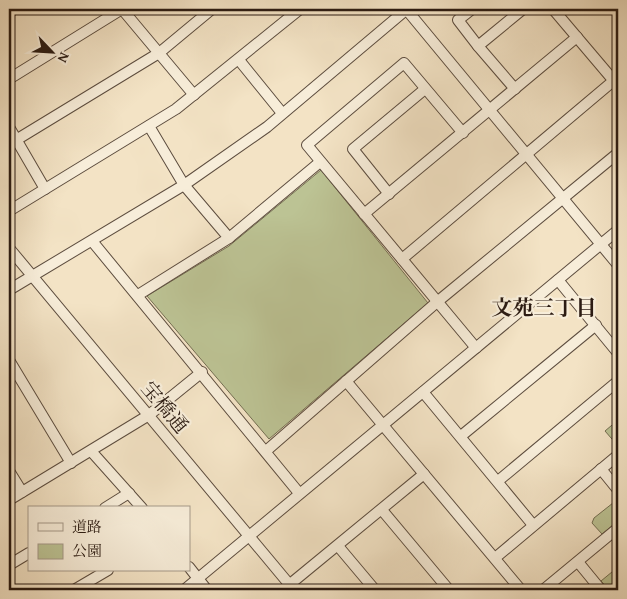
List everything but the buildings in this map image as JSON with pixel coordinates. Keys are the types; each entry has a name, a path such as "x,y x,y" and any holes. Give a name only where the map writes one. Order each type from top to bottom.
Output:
{"street":[{"path":"9,12 15,9"},
{"path":"9,79 122,9 194,96"},
{"path":"16,140 159,53 212,9"},
{"path":"9,211 149,126 194,96 300,9"},
{"path":"9,290 184,184 282,113 406,9 618,265"},
{"path":"472,9 458,20 515,89"},
{"path":"478,46 523,9"},
{"path":"402,259 616,79 554,9"},
{"path":"364,214 577,37"},
{"path":"239,60 282,113"},
{"path":"463,133 404,63 308,145 320,162 476,348"},
{"path":"389,194 354,149 425,88"},
{"path":"149,126 184,184 229,238"},
{"path":"9,127 45,189"},
{"path":"266,451 437,302 618,153"},
{"path":"138,295 229,238 320,162"},
{"path":"184,590 618,230"},
{"path":"92,241 202,372 299,493"},
{"name":"宝橋通","path":"9,248 291,588"},
{"path":"558,280 618,353"},
{"path":"461,436 596,325"},
{"path":"9,360 71,463"},
{"path":"9,500 149,415 202,372"},
{"path":"346,381 522,590"},
{"path":"498,480 618,381"},
{"path":"423,392 498,480 533,525"},
{"path":"91,451 140,506"},
{"path":"495,558 618,455"},
{"path":"601,469 618,490"},
{"path":"9,471 22,492"},
{"path":"291,588 424,474"},
{"path":"108,506 129,493"},
{"path":"382,510 449,590"},
{"path":"543,590 618,528"},
{"path":"338,546 375,590"},
{"path":"9,564 28,554"},
{"path":"578,562 601,590"},
{"path":"190,568 207,590"},
{"path":"74,590 105,572"}],"green space":[{"path":"321,170 428,303 269,439 147,296 229,246"},
{"path":"618,420 618,446 605,431"},
{"path":"618,499 618,521 602,534 592,523 594,518"},
{"path":"618,567 618,590 609,590 601,581"}],"district":[{"name":"文苑三丁目","path":"544,308"}]}
